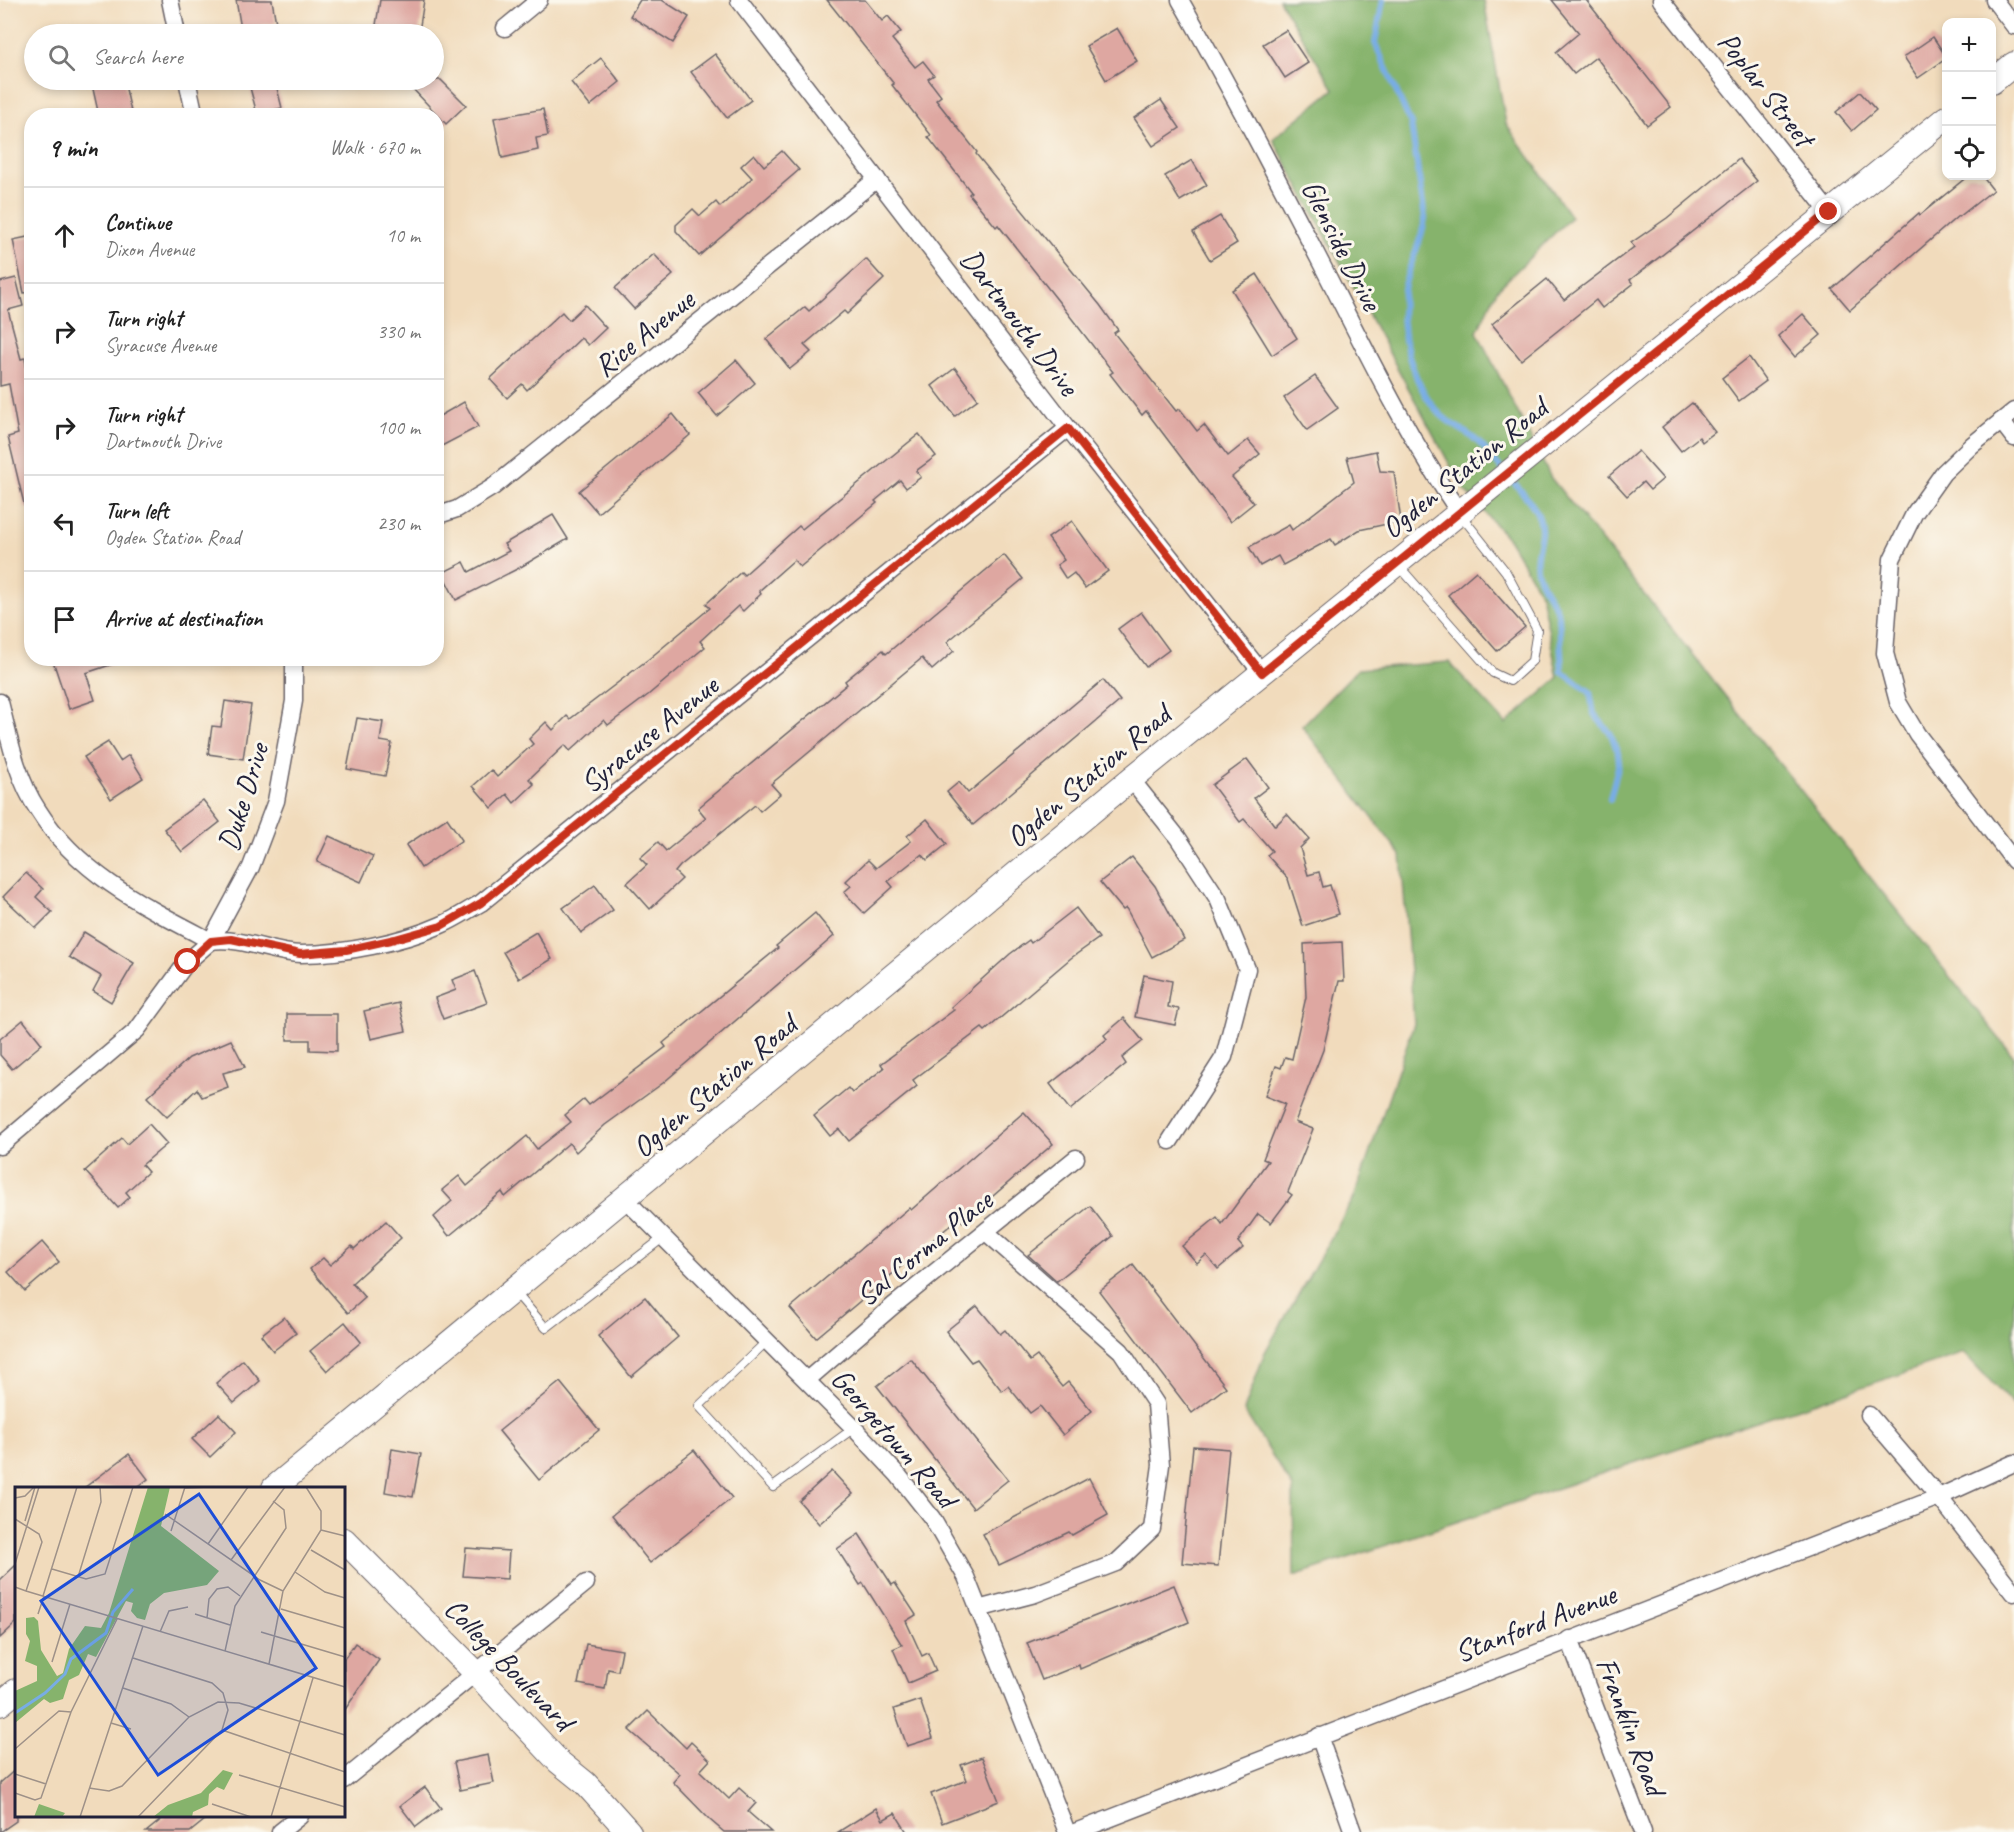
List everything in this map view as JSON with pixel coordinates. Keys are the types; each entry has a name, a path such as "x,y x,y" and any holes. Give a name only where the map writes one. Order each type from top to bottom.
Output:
{"street":[{"path":"170,0 175,24"},
{"path":"505,28 539,0"},
{"name":"Dartmouth Drive","path":"739,0 1068,428 1262,673"},
{"name":"Glenside Drive","path":"1180,0 1258,139 1430,469 1459,513"},
{"name":"Poplar Street","path":"1661,0 1829,212"},
{"path":"1994,0 2014,26"},
{"path":"1996,79 2014,64"},
{"path":"189,90 193,108"},
{"name":"Ogden Station Road","path":"283,1486 1131,779 1942,122"},
{"name":"Rice Avenue","path":"444,513 457,509 520,466 877,179"},
{"path":"2014,438 2007,416 1943,473 1914,514 1892,559 1885,653 1898,702 1917,734 2014,861"},
{"name":"Syracuse Avenue","path":"211,941 231,939 300,954 346,950 441,926 481,903 1068,428"},
{"name":"Duke Drive","path":"0,1146 137,1030 188,962 211,941 251,867 276,801 294,701 294,666"},
{"path":"0,702 6,750 36,808 59,840 89,869 139,903 211,941"},
{"path":"1131,779 1178,838 1218,899 1247,969 1224,1057 1170,1141"},
{"name":"Sal Corma Place","path":"807,1380 893,1306 1076,1158"},
{"name":"Georgetown Road","path":"626,1200 854,1428 898,1475 932,1518 966,1577 1067,1832"},
{"path":"978,1610 1035,1594 1116,1563 1152,1528 1161,1465 1155,1404 1121,1351 986,1232"},
{"path":"1869,1415 1939,1497 2014,1593"},
{"name":"Stanford Avenue","path":"1075,1832 1939,1497 2014,1462"},
{"name":"College Boulevard","path":"345,1541 475,1672 559,1762 585,1783 629,1832"},
{"path":"345,1779 586,1583"},
{"name":"Franklin Road","path":"1569,1639 1643,1832"},
{"path":"0,1704 15,1692"},
{"path":"1319,1736 1353,1832"},
{"path":"280,1832 298,1817"}],"lane":[{"path":"1396,564 1493,673 1510,681 1532,661 1537,630 1506,572 1459,513"},
{"path":"515,1291 546,1328 664,1237"},
{"path":"767,1341 699,1406 773,1487 854,1428"}],"green space":[{"path":"1279,0 1484,0 1506,124 1571,217 1497,290 1477,332 1551,478 2014,1057 2014,1406 1964,1353 1294,1576 1293,1488 1244,1411 1265,1352 1354,1198 1414,1024 1401,855 1302,726 1358,669 1449,662 1506,724 1558,678 1541,594 1509,540 1462,487 1273,139 1334,89"}],"building":[{"path":"236,0 272,0 276,23 240,24"},
{"path":"380,0 424,0 420,24 376,24"},
{"path":"640,0 662,0 689,17 673,43 630,16"},
{"path":"827,0 865,0 882,21 888,16 901,32 892,39 915,67 923,61 934,75 928,79 941,96 936,100 977,152 976,154 1100,305 1118,330 1114,333 1176,411 1180,409 1197,431 1204,425 1228,456 1248,440 1260,454 1232,477 1254,503 1230,522 1146,411 1142,415 1110,374 1113,372 998,225 996,227 969,194 971,192 928,137 931,135 892,85 894,84"},
{"path":"1552,0 1586,0 1671,107 1647,125 1596,57 1574,74 1556,52 1579,33"},
{"path":"1117,28 1137,61 1106,80 1086,46"},
{"path":"1286,30 1308,63 1285,78 1263,44"},
{"path":"1933,37 1942,50 1942,61 1918,78 1904,57"},
{"path":"715,54 751,100 727,118 691,72"},
{"path":"601,58 620,82 590,106 571,82"},
{"path":"444,83 466,105 446,124 444,108 431,108 414,90 444,90"},
{"path":"93,90 126,90 130,108 97,108"},
{"path":"251,90 278,90 282,108 255,108"},
{"path":"1860,92 1876,110 1852,131 1836,112"},
{"path":"1161,100 1180,128 1153,146 1134,118"},
{"path":"543,109 548,136 536,138 538,150 502,158 494,118"},
{"path":"782,151 799,170 699,256 676,231 676,225 693,209 700,216 716,202 720,207 752,178 741,166 754,154 764,166"},
{"path":"1739,159 1757,181 1630,280 1633,284 1602,308 1596,300 1521,360 1492,324 1547,279 1564,300 1634,247 1631,243 1667,218"},
{"path":"1192,160 1207,185 1180,201 1165,176"},
{"path":"1963,180 1985,180 1993,190 1958,216 1850,310 1832,289 1919,213 1920,215"},
{"path":"1220,216 1237,243 1210,260 1193,232"},
{"path":"24,238 24,293 13,240"},
{"path":"654,254 673,275 634,309 615,288"},
{"path":"866,259 884,279 847,314 844,311 804,345 811,352 790,369 766,339 805,307 809,311"},
{"path":"1257,274 1297,338 1272,355 1232,290"},
{"path":"16,278 23,306 8,310 21,359 24,358 24,504 8,437 18,434 9,384 0,386 0,282"},
{"path":"585,305 606,328 588,345 581,338 527,390 522,384 507,398 490,379 562,312 569,320"},
{"path":"1803,314 1821,335 1795,357 1778,336"},
{"path":"1749,357 1766,381 1739,401 1722,378"},
{"path":"736,360 755,383 717,416 698,393"},
{"path":"955,368 978,399 955,416 932,386"},
{"path":"1315,376 1338,408 1307,430 1284,398"},
{"path":"464,402 478,427 444,445 444,413"},
{"path":"1692,403 1715,432 1702,442 1699,437 1681,451 1662,427"},
{"path":"673,414 690,435 598,513 579,491"},
{"path":"919,434 936,456 916,471 921,477 906,488 900,480 875,501 877,503 800,567 794,560 759,591 761,594 743,611 738,606 700,641 705,647 648,695 608,725 604,720 570,751 565,745 529,779 534,784 514,803 507,794 492,808 473,786 491,770 497,777 533,744 529,739 546,722 553,730 567,716 570,719 650,658 710,608 706,604 741,572 744,575 799,526 802,529"},
{"path":"1376,451 1380,471 1394,472 1401,521 1359,530 1335,545 1331,539 1283,565 1278,556 1260,566 1249,547 1289,525 1292,530 1354,482 1347,457"},
{"path":"1638,451 1663,479 1650,490 1643,482 1627,496 1609,476"},
{"path":"553,515 568,539 519,568 456,600 444,577 444,572 464,562 469,572 509,551 504,544"},
{"path":"1072,521 1108,571 1085,588 1074,573 1066,579 1057,565 1064,560 1048,538"},
{"path":"1004,555 1023,579 947,642 954,651 932,670 922,658 771,784 780,794 760,811 755,805 680,866 675,872 682,879 650,909 627,883 647,865 640,858 658,842 666,851 706,818 698,808 847,684 845,681 883,650 886,654"},
{"path":"1476,571 1525,627 1497,651 1448,595"},
{"path":"1141,612 1169,650 1146,667 1118,629"},
{"path":"55,666 107,666 86,673 95,700 69,709"},
{"path":"1103,680 1120,701 973,825 947,792 959,782 968,793"},
{"path":"225,701 251,705 243,759 208,754 212,726 221,727"},
{"path":"357,718 383,722 380,741 392,743 385,776 347,769"},
{"path":"108,742 120,761 129,755 143,778 111,799 84,757"},
{"path":"1247,759 1268,787 1254,798 1275,826 1287,814 1309,839 1300,848 1308,875 1319,872 1323,887 1330,885 1339,914 1303,926 1288,879 1267,855 1272,851 1244,819 1240,822 1212,785"},
{"path":"203,800 220,822 182,852 164,829"},
{"path":"447,818 462,840 421,868 406,845"},
{"path":"927,819 947,844 927,860 922,854 888,881 893,887 864,913 844,892 851,886 846,881 868,860 876,868 911,841 907,836"},
{"path":"329,836 373,856 361,882 317,862"},
{"path":"1132,857 1155,886 1184,940 1152,957 1126,908 1123,910 1100,882"},
{"path":"26,873 43,889 36,897 52,912 36,928 3,897"},
{"path":"595,885 613,910 581,933 563,908"},
{"path":"1076,908 1099,938 1071,958 985,1031 982,1028 913,1080 917,1086 849,1141 839,1129 830,1136 814,1116 848,1088 852,1093 884,1068 881,1064 954,1010 951,1007 1010,954 1029,940 1031,943"},
{"path":"815,913 834,936 663,1083 605,1125 576,1152 569,1143 505,1197 502,1192 449,1236 434,1217 452,1201 442,1190 459,1176 467,1186 527,1136 537,1149 571,1122 565,1115 584,1099 589,1105 666,1047 663,1043 778,948 776,946"},
{"path":"84,932 134,963 111,1002 93,991 101,976 69,957"},
{"path":"536,932 552,959 519,979 503,952"},
{"path":"1342,942 1344,981 1339,981 1323,1050 1295,1122 1313,1129 1288,1192 1292,1195 1271,1223 1258,1214 1238,1242 1243,1248 1218,1269 1206,1255 1197,1263 1182,1246 1217,1217 1222,1224 1268,1161 1263,1159 1285,1104 1265,1096 1276,1066 1281,1068 1285,1057 1292,1059 1306,997 1304,944"},
{"path":"475,971 487,1003 443,1019 435,998 456,990 452,980"},
{"path":"1144,975 1172,981 1168,1007 1179,1009 1175,1025 1135,1017"},
{"path":"399,1003 406,1031 371,1039 364,1011"},
{"path":"287,1014 337,1014 337,1051 310,1050 310,1040 287,1040"},
{"path":"1124,1018 1143,1041 1122,1058 1126,1064 1070,1110 1050,1084 1107,1039 1104,1035"},
{"path":"23,1020 42,1044 12,1069 0,1055 0,1039"},
{"path":"231,1040 245,1067 223,1073 228,1087 202,1097 197,1089 167,1117 147,1097 189,1058"},
{"path":"1024,1112 1053,1144 963,1222 959,1218 816,1338 790,1308 909,1208 911,1210"},
{"path":"149,1124 167,1144 142,1165 148,1172 126,1192 130,1197 118,1208 85,1171 122,1138 127,1144"},
{"path":"1090,1206 1113,1236 1057,1281 1028,1255"},
{"path":"386,1221 401,1238 352,1283 365,1298 348,1313 310,1269 323,1258 330,1265 352,1246 354,1249"},
{"path":"42,1242 59,1262 25,1291 8,1272"},
{"path":"1133,1265 1226,1387 1192,1413 1099,1291"},
{"path":"645,1297 678,1337 631,1377 598,1336"},
{"path":"977,1306 1000,1334 1005,1330 1030,1361 1037,1356 1062,1387 1068,1382 1092,1411 1063,1435 1040,1406 1030,1413 1008,1386 1002,1391 977,1359 971,1362 946,1331"},
{"path":"284,1317 296,1333 273,1351 261,1335"},
{"path":"345,1322 361,1342 327,1371 310,1351"},
{"path":"911,1359 1008,1480 973,1508 877,1386"},
{"path":"243,1360 260,1381 234,1403 216,1383"},
{"path":"560,1382 599,1430 539,1480 499,1431"},
{"path":"219,1414 236,1432 210,1457 192,1439"},
{"path":"1193,1446 1229,1449 1218,1566 1182,1563"},
{"path":"392,1449 421,1454 413,1497 385,1492"},
{"path":"694,1450 732,1498 650,1563 612,1515"},
{"path":"129,1454 148,1479 137,1487 85,1487"},
{"path":"832,1471 853,1494 819,1524 799,1501"},
{"path":"1089,1478 1108,1515 1072,1535 1069,1532 999,1565 983,1534"},
{"path":"859,1534 892,1585 895,1583 916,1615 906,1621 922,1656 928,1653 936,1671 908,1683 893,1649 902,1645 863,1583 860,1585 837,1549"},
{"path":"466,1548 509,1551 507,1579 463,1576"},
{"path":"15,1566 15,1624 0,1638 0,1580"},
{"path":"1174,1585 1189,1622 1080,1669 1079,1665 1042,1680 1027,1643"},
{"path":"355,1643 379,1660 345,1710 345,1658"},
{"path":"586,1644 622,1650 618,1671 608,1669 605,1689 578,1684"},
{"path":"920,1700 933,1738 907,1746 894,1709"},
{"path":"648,1711 686,1748 691,1742 710,1760 700,1771 729,1799 739,1788 756,1803 748,1812 771,1832 724,1832 710,1820 673,1782 680,1774 629,1730"},
{"path":"488,1755 494,1783 460,1790 454,1762"},
{"path":"982,1757 999,1801 942,1823 931,1794 967,1780 961,1765"},
{"path":"15,1770 16,1821 0,1832 0,1783"},
{"path":"425,1787 441,1808 416,1827 400,1806"},
{"path":"876,1808 883,1820 895,1813 907,1832 838,1832"},
{"path":"165,1817 209,1817 190,1832 146,1832"}],"waterway":[{"path":"1383,0 1375,43 1411,124 1425,218 1405,284 1402,317 1408,352 1420,385 1439,413 1476,440 1503,471"},
{"path":"1510,478 1531,503 1539,517 1541,533 1536,565 1541,582 1559,616 1562,672 1590,692 1594,714 1611,734 1618,753 1619,763 1610,799"}],"route":[{"path":"188,962 211,941 231,939 300,954 346,950 441,926 481,903 1068,428 1262,673 1829,212"}]}
